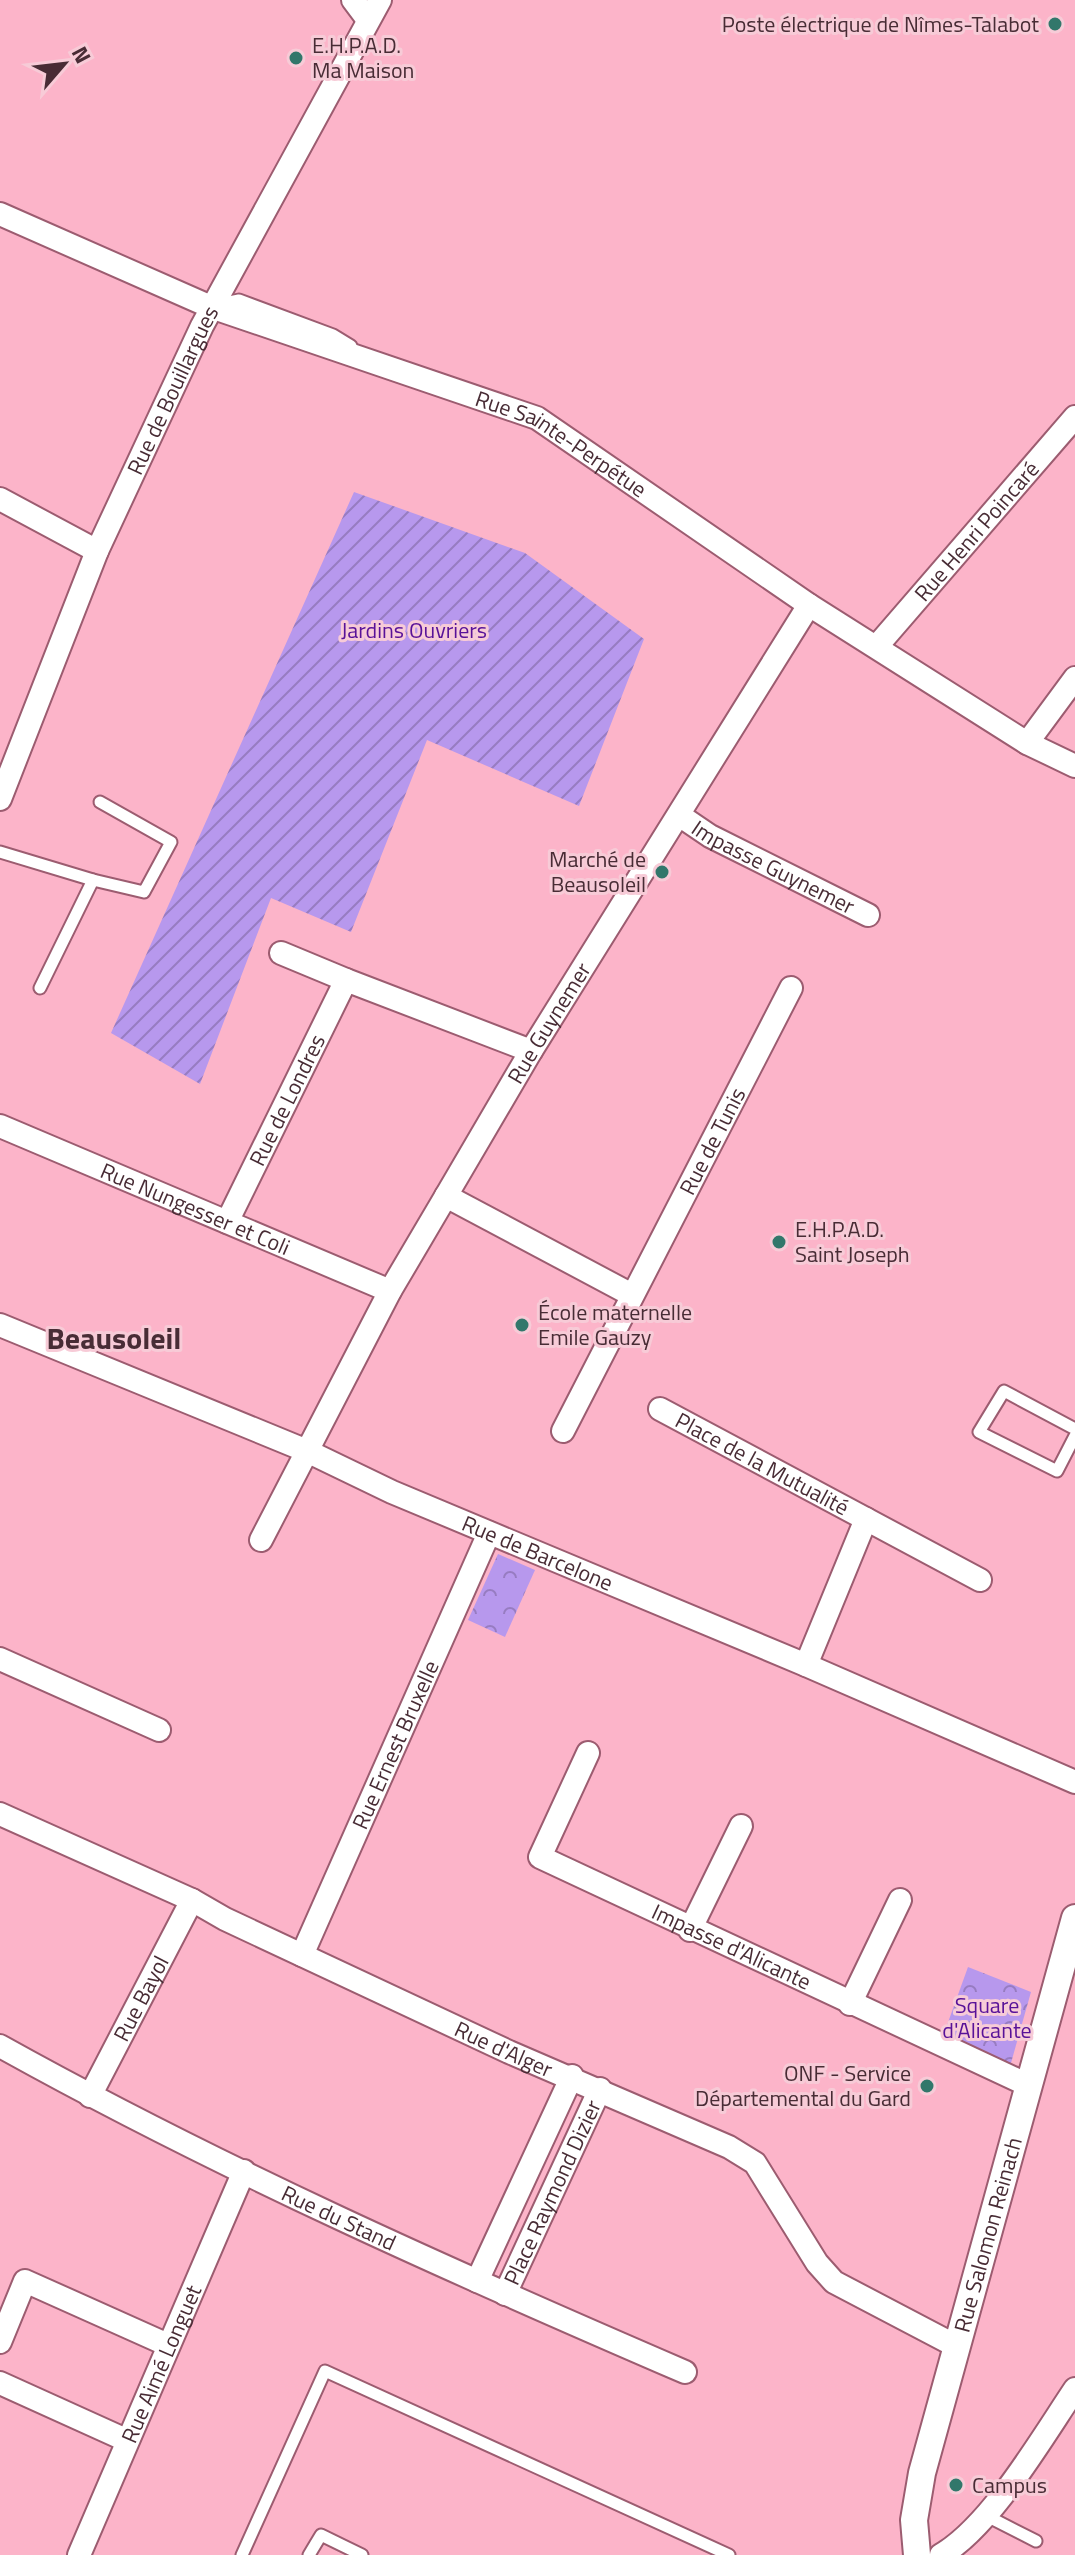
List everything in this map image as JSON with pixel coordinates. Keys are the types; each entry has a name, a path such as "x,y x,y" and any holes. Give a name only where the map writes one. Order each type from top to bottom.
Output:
{"street":[{"path":"353,0 368,20"},
{"name":"Rue de Bouillargues","path":"0,799 4,774 97,551 211,307 380,0"},
{"name":"Rue Sainte-Perpétue","path":"0,214 211,307 537,418 809,605 1027,743 1075,766"},
{"name":"Rue Henri Poincaré","path":"877,646 1075,417"},
{"path":"0,499 97,551"},
{"name":"Rue Guynemer","path":"261,1540 390,1291 531,1051 809,605"},
{"path":"1027,743 1075,678"},
{"name":"Impasse Guynemer","path":"679,815 710,836 868,915"},
{"path":"281,953 531,1051"},
{"name":"Rue de Londres","path":"227,1222 346,980"},
{"name":"Rue de Tunis","path":"563,1431 791,988"},
{"name":"Rue Nungesser et Coli","path":"0,1126 390,1291"},
{"path":"446,1196 632,1295"},
{"name":"Rue de Barcelone","path":"0,1325 307,1451 325,1463 1075,1782"},
{"name":"Place de la Mutualité","path":"660,1409 980,1580"},
{"name":"Place de la Mutualité","path":"806,1665 866,1519"},
{"name":"Rue Ernest Bruxelle","path":"302,1955 489,1533"},
{"path":"0,1659 159,1730"},
{"name":"Impasse d'Alicante","path":"588,1753 540,1857 690,1930 1028,2085"},
{"name":"Rue d'Alger","path":"0,1814 192,1900 509,2052 572,2076 729,2147 755,2163 777,2193 817,2263 834,2282 956,2346"},
{"path":"690,1930 741,1826"},
{"name":"Rue Bayol","path":"90,2096 192,1900"},
{"path":"850,2004 900,1900"},
{"name":"Rue Salomon Reinach","path":"917,2555 914,2520 922,2473 1075,1918"},
{"name":"Rue du Stand","path":"0,2046 90,2096 244,2171 505,2294 685,2372"},
{"name":"Place Raymond Dizier","path":"477,2281 572,2076"},
{"name":"Place Raymond Dizier","path":"505,2294 600,2089"},
{"name":"Rue Aimé Longuet","path":"79,2555 244,2171"},
{"path":"0,2342 25,2281 168,2345"},
{"path":"0,2383 126,2440"},
{"path":"941,2555 967,2537 1073,2396"}],"lane":[{"path":"0,852 144,892 171,842 100,802"},
{"path":"40,988 93,880"},
{"path":"1075,1429 1004,1391 979,1432 1057,1471 1075,1436"},
{"path":"242,2555 325,2371 729,2555"},
{"path":"984,2515 1036,2541"},
{"path":"309,2555 321,2535 362,2555"}],"green space":[{"name":"Jardins Ouvriers","path":"354,492 525,553 644,639 579,806 427,740 351,932 271,898 200,1084 111,1033"},
{"path":"498,1554 535,1570 505,1637 468,1620"},
{"name":"Square d'Alicante","path":"968,1967 1031,1992 1009,2070 942,2039"}],"place":[{"name":"Poste électrique de Nîmes-Talabot","path":"1055,24"},
{"name":"E.H.P.A.D. Ma Maison","path":"296,58"},
{"name":"Marché de Beausoleil","path":"662,872"},
{"name":"E.H.P.A.D. Saint Joseph","path":"779,1242"},
{"name":"École maternelle Emile Gauzy","path":"522,1325"},
{"name":"ONF - Service Départemental du Gard","path":"927,2086"},
{"name":"Campus","path":"956,2485"}],"district":[{"name":"Beausoleil","path":"114,1339"}]}
